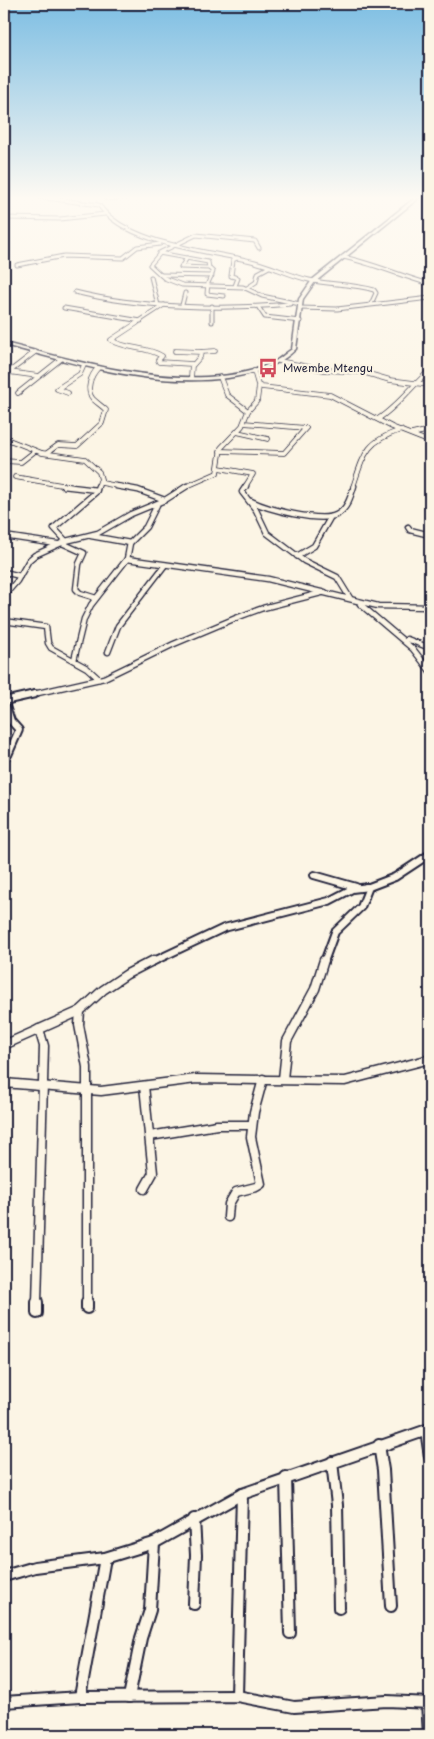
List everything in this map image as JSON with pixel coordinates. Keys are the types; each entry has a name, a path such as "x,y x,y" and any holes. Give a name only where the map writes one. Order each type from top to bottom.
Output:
{"main road":[{"path":"4,344 84,365 142,376 220,377 254,371 279,361 294,349 300,320 299,305 306,289 316,278"}],"street":[{"path":"151,278 158,305"},
{"path":"167,278 183,286 208,285 247,288 262,296 299,305 333,309 430,298"},
{"path":"211,278 208,285 208,294 224,296"},
{"path":"235,286 238,278"},
{"path":"247,288 256,282 257,278"},
{"path":"304,278 374,290 376,293 371,304"},
{"path":"408,278 430,284"},
{"path":"224,306 224,296 228,286"},
{"path":"75,292 111,300 164,306 259,308 299,305"},
{"path":"182,305 185,293"},
{"path":"164,306 111,340 121,346 154,351 162,356 158,360 159,362 193,365"},
{"path":"212,306 212,322"},
{"path":"64,308 141,321"},
{"path":"259,308 266,317 300,320"},
{"path":"175,351 215,351"},
{"path":"35,352 9,372 38,376"},
{"path":"191,378 193,365 202,352"},
{"path":"18,393 61,359"},
{"path":"279,361 324,370 362,372 390,380 430,385"},
{"path":"68,393 57,389 80,374 84,365"},
{"path":"47,453 58,445 77,446 102,424 106,410 93,399 90,389 90,377 98,368"},
{"path":"378,419 392,409 430,370"},
{"path":"4,596 32,558 62,543 90,536 131,514 158,504 190,484 213,476 219,468 220,451 223,445 244,423 248,411 257,401 259,386 254,371"},
{"path":"220,377 227,395 248,411"},
{"path":"259,386 288,392 330,395 430,442"},
{"path":"220,451 284,454 306,428 244,423"},
{"path":"250,501 263,507 330,518 343,512 349,501 352,485 370,445 401,430"},
{"path":"412,434 430,430"},
{"path":"237,432 268,439"},
{"path":"4,438 36,451 86,459 89,465 99,472 100,481 97,490 54,526 54,530 62,543"},
{"path":"4,460 23,462 36,451"},
{"path":"219,468 253,474 242,492 250,501 267,532 297,556 337,577 350,598"},
{"path":"15,477 42,483 97,490"},
{"path":"100,481 138,490 165,500"},
{"path":"74,660 84,619 96,598 127,560 130,543 147,525 158,504"},
{"path":"297,556 314,546 330,518"},
{"path":"408,527 410,530 430,535"},
{"path":"4,536 62,543 84,553 78,564 76,589 78,592 96,598"},
{"path":"90,536 130,543"},
{"path":"127,560 268,579 350,598 399,636 420,656 430,671"},
{"path":"108,652 118,626 166,565"},
{"path":"4,572 20,576"},
{"path":"4,758 8,755 19,730 11,721 4,700 99,679 124,670 174,644 250,612 325,592"},
{"path":"357,602 385,607 430,607"},
{"path":"4,621 46,627 49,645 58,653 91,669 99,679"},
{"path":"399,636 430,648"},
{"path":"4,1045 80,1010 103,990 127,974 195,940 224,928 329,901 352,890 369,887 395,877 430,854"},
{"path":"314,875 345,885 369,887"},
{"path":"284,1079 287,1041 298,1016 315,989 330,941 336,932 358,911 369,887"},
{"path":"80,1010 81,1040 86,1055 86,1308"},
{"path":"37,1313 44,1046 39,1029"},
{"path":"4,1083 86,1090 116,1090 196,1079 345,1081 430,1059"},
{"path":"228,1217 229,1203 236,1191 242,1188 255,1188 260,1184 260,1176 252,1147 251,1125 263,1079"},
{"path":"144,1086 153,1175 144,1189"},
{"path":"150,1136 225,1124 251,1125"},
{"path":"4,1576 36,1567 105,1558 154,1543 194,1519 242,1494 379,1445 428,1430 430,1458"},
{"path":"379,1445 391,1606"},
{"path":"332,1462 337,1505 339,1608"},
{"path":"286,1477 290,1633"},
{"path":"237,1696 242,1494"},
{"path":"194,1519 196,1555 194,1604"},
{"path":"129,1698 141,1638 150,1610 154,1584 154,1543"},
{"path":"80,1697 105,1558"},
{"path":"4,1702 80,1697 237,1696 294,1707 387,1701 429,1703 429,1735"}],"place":[{"name":"Mwembe Mtengu","path":"268,368"}]}
